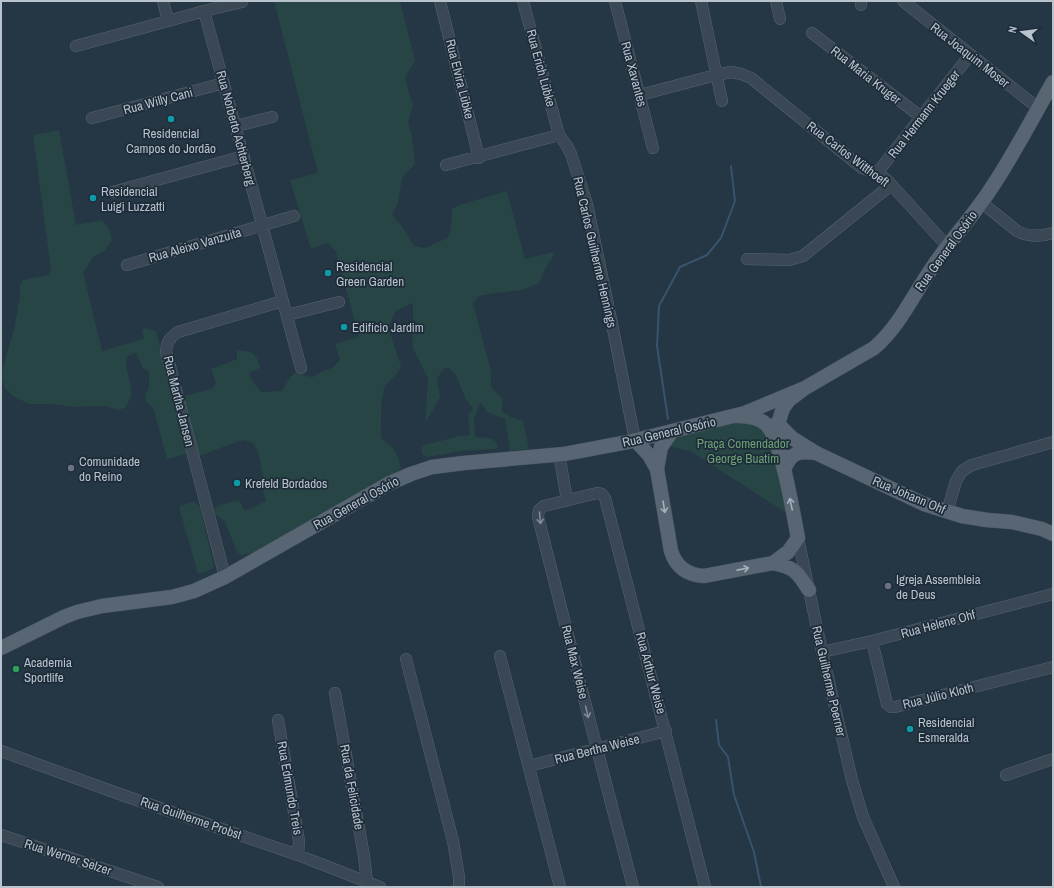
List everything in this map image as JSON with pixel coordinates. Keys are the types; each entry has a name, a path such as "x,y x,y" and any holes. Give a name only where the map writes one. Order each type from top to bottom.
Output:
{"main road":[{"name":"Rua General Osório","path":"784,470 778,424 783,408 789,400 805,388 874,348 896,325 922,282 1000,174 1053,82"},
{"name":"Rua General Osório","path":"1,648 77,612 102,606 182,595 225,577 388,484 411,474 432,468 464,463 559,454 635,440 738,415 805,388"},
{"name":"Rua General Osório","path":"738,415 753,418 766,424 775,440 784,470"},
{"name":"Rua Johann Ohf","path":"738,415 764,415 778,424 792,438 816,453 908,497 947,512 987,520 1012,522 1042,529 1053,534"},
{"path":"657,469 661,447 672,431"},
{"path":"635,440 649,454 657,469 670,551 673,559 684,571 696,576 704,576 773,563 788,552 798,538"},
{"name":"Rua Johann Ohf","path":"784,470 788,461 794,454 803,452 816,453"},
{"name":"Rua Guilherme Poerner","path":"784,470 798,538"},
{"path":"773,563 788,567 795,571 809,590"}],"street":[{"path":"163,1 168,21"},
{"name":"Rua Elvira Lübke","path":"440,1 479,158"},
{"name":"Rua Erich Lübke","path":"523,1 558,135"},
{"name":"Rua Xavantes","path":"615,1 653,148"},
{"path":"701,1 722,101"},
{"path":"776,1 780,19"},
{"name":"Rua Joaquim Moser","path":"903,1 1038,108"},
{"path":"76,46 242,2"},
{"name":"Rua Norberto Achterberg","path":"204,11 283,301"},
{"name":"Rua Maria Kruger","path":"812,32 921,118"},
{"name":"Rua Hermann Krueger","path":"877,173 970,55"},
{"name":"Rua Carlos Witthoeft","path":"640,95 716,74 731,72 751,78 862,168 877,173 887,180 947,246"},
{"name":"Rua Willy Cani","path":"92,118 224,83"},
{"path":"236,126 272,117"},
{"path":"446,165 479,158 558,135"},
{"name":"Rua Carlos Guilherme Hennings","path":"558,135 567,146 571,154 587,204 635,440"},
{"path":"113,192 244,156"},
{"path":"747,260 789,260 803,256 891,185"},
{"path":"981,202 1017,231 1023,234 1033,236 1053,233"},
{"name":"Rua Aleixo Vanzuita","path":"127,265 294,216"},
{"path":"283,301 301,368"},
{"name":"Rua Martha Jansen","path":"225,577 166,351 167,345 170,337 178,332 283,301"},
{"path":"287,315 339,302"},
{"path":"947,512 956,481 962,471 972,465 1053,442"},
{"path":"559,454 567,500"},
{"name":"Rua Arthur Weise","path":"567,500 597,493 602,494 605,498 706,887"},
{"name":"Rua Max Weise","path":"567,500 544,506 539,510 538,517 634,887"},
{"name":"Rua Guilherme Poerner","path":"798,538 822,652 852,780 863,817 894,887"},
{"name":"Rua Helene Ohf","path":"822,652 872,641 1053,594"},
{"name":"Rua Júlio Kloth","path":"872,641 887,704 890,707 1053,668"},
{"path":"500,656 560,887"},
{"path":"406,659 453,840 459,887"},
{"name":"Rua da Felicidade","path":"335,692 364,856 367,882"},
{"name":"Rua Edmundo Treis","path":"278,720 299,841 298,856"},
{"name":"Rua Bertha Weise","path":"529,766 666,731"},
{"name":"Rua Guilherme Probst","path":"1,751 124,796 298,856 380,887"},
{"path":"1006,775 1053,759"},
{"name":"Rua Werner Selzer","path":"1,835 158,887"}],"green space":[{"path":"274,1 400,1 415,60 405,78 413,106 408,122 412,137 415,164 402,178 398,204 392,214 414,246 425,248 447,238 451,230 452,209 459,205 507,191 525,259 554,252 539,283 523,290 479,296 473,303 491,371 491,387 502,398 502,411 511,417 523,421 529,449 510,451 505,419 487,412 480,403 474,419 475,437 492,439 497,443 498,446 496,449 461,451 427,457 422,454 422,447 425,445 459,436 470,435 468,416 473,408 466,400 456,375 449,368 444,368 437,379 440,397 425,424 428,379 413,348 412,332 420,329 413,319 413,303 396,311 388,327 401,366 397,374 386,385 382,404 381,438 395,450 401,468 390,478 311,520 287,535 255,552 241,555 237,552 225,522 215,514 214,509 220,505 239,500 245,511 266,501 259,479 263,477 259,455 254,444 245,440 199,456 184,396 212,389 216,383 211,369 237,359 237,350 250,352 257,359 260,368 249,373 254,383 262,392 282,391 295,372 313,377 332,368 340,360 335,344 359,337 336,252 328,243 311,249 290,180 318,173"},
{"path":"59,130 76,225 102,220 110,230 112,241 104,251 92,258 83,272 102,351 144,339 142,330 146,328 156,331 187,454 167,459 153,407 146,402 145,395 149,389 149,371 143,368 136,353 128,356 126,365 131,386 131,398 125,408 117,410 106,406 74,407 53,404 28,404 12,395 4,387 2,376 3,367 14,330 20,296 20,284 23,280 48,275 51,270 33,135"},
{"name":"Praça Comendador George Buatim","path":"743,419 752,421 771,436 788,514 690,451 667,446 676,437"},
{"path":"194,501 200,507 214,567 206,572 198,574 179,507"}],"waterway":[{"path":"668,419 657,346 659,306 680,267 707,255 721,238 735,201 731,166"},
{"path":"716,720 719,745 728,757 734,795 754,852 761,887"}],"place":[{"name":"Residencial Campos do Jordão","path":"171,119"},
{"name":"Residencial Luigi Luzzatti","path":"93,198"},
{"name":"Residencial Green Garden","path":"328,273"},
{"name":"Edifício Jardim","path":"344,327"},
{"name":"Comunidade do Reino","path":"71,468"},
{"name":"Krefeld Bordados","path":"237,483"},
{"name":"Igreja Assembleia de Deus","path":"888,586"},
{"name":"Academia Sportlife","path":"16,669"},
{"name":"Residencial Esmeralda","path":"910,729"}]}
